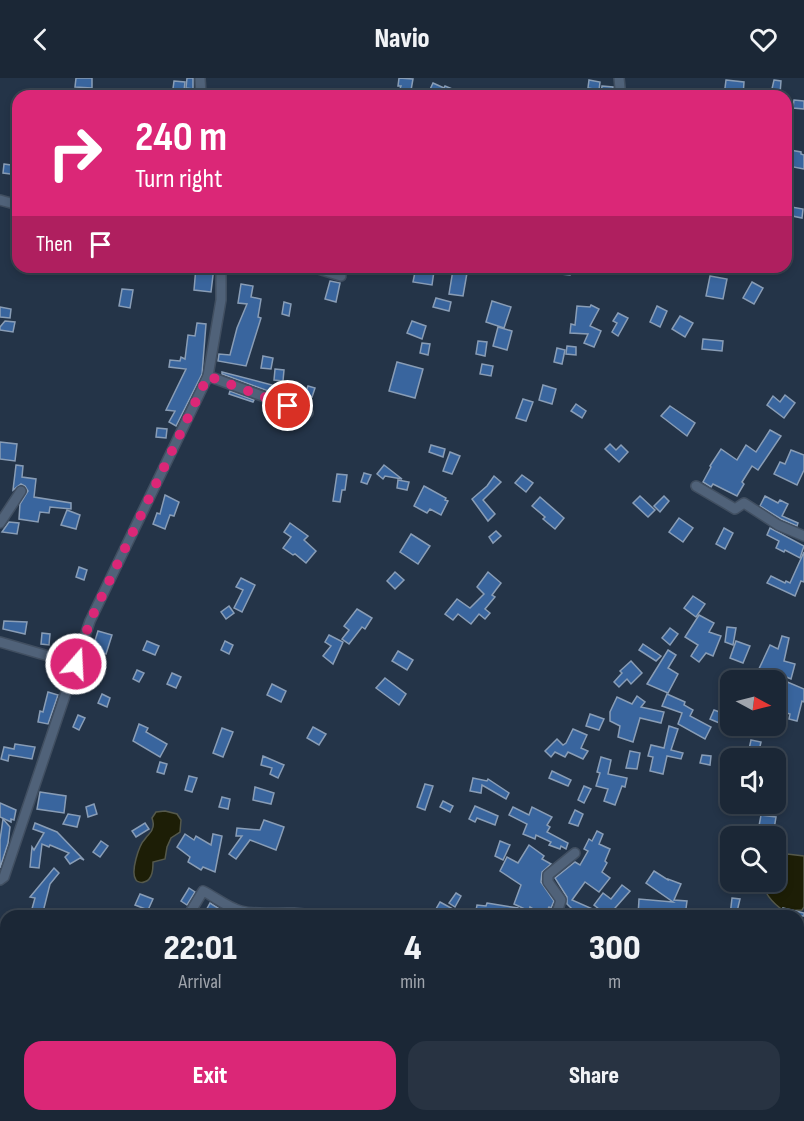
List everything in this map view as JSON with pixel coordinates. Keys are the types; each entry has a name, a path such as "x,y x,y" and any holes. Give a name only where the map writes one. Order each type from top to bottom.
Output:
{"street":[{"path":"0,880 4,877 90,621 208,376 221,300 221,273"},
{"path":"331,273 341,276"},
{"path":"208,376 308,413"},
{"path":"696,486 735,509 744,503 778,525 804,536"},
{"path":"0,523 21,491"},
{"path":"0,642 76,664"},
{"path":"558,910 561,900 548,882 548,875 575,853"},
{"path":"192,910 203,891 238,910"}],"shaded area":[{"path":"165,811 177,814 181,820 180,832 171,838 165,859 153,862 149,879 138,882 134,871 138,852 151,832 152,818 156,812"},
{"path":"786,854 804,856 804,907 802,910 783,910 766,892 786,892"}],"building":[{"path":"76,78 92,78 92,88 75,87"},
{"path":"187,78 193,78 193,89 186,88"},
{"path":"399,78 413,79 411,90 399,90 401,86 398,86"},
{"path":"589,80 600,82 599,90 588,88"},
{"path":"726,80 744,82 743,90 725,90"},
{"path":"774,80 781,81 780,90 772,90"},
{"path":"174,81 185,82 184,90 173,89"},
{"path":"433,83 455,90 430,90"},
{"path":"602,86 613,87 613,90 602,90"},
{"path":"794,100 804,101 804,109 793,108"},
{"path":"792,150 804,155 804,169 792,167"},
{"path":"4,164 12,165 12,174 3,173"},
{"path":"792,207 803,209 802,218 792,216"},
{"path":"195,273 213,273 211,292 194,290"},
{"path":"415,273 434,273 432,285 413,282"},
{"path":"452,273 467,273 463,296 449,294"},
{"path":"710,276 727,279 723,299 706,296"},
{"path":"330,281 340,283 336,302 325,299"},
{"path":"752,282 763,288 754,304 743,298"},
{"path":"241,284 253,286 251,297 261,299 258,317 261,318 246,366 218,361 219,354 230,355 237,328 247,304 238,303"},
{"path":"122,289 133,290 130,308 119,306"},
{"path":"436,298 451,302 449,311 433,307"},
{"path":"492,301 511,307 504,328 486,322"},
{"path":"284,302 291,304 289,316 282,314"},
{"path":"591,305 599,309 590,326 601,331 594,347 584,343 588,334 570,333 571,324 575,325 577,306 590,307"},
{"path":"657,306 667,311 660,327 650,322"},
{"path":"0,307 11,309 10,318 0,317"},
{"path":"618,313 628,318 618,336 612,332 617,323 613,321"},
{"path":"680,316 693,323 685,337 672,329"},
{"path":"5,321 15,322 13,332 0,330"},
{"path":"412,321 426,326 422,339 407,333"},
{"path":"197,323 206,324 202,374 176,426 169,422 175,411 166,410 186,369 169,367 170,360 180,361 181,357 185,359 188,335 195,336"},
{"path":"498,327 512,331 507,350 493,346"},
{"path":"703,339 723,341 722,351 702,349"},
{"path":"478,341 487,342 485,356 476,354"},
{"path":"422,343 430,344 428,355 420,353"},
{"path":"567,346 576,347 576,355 566,354"},
{"path":"557,348 565,350 562,364 554,362"},
{"path":"263,356 273,358 271,369 261,368"},
{"path":"397,362 423,369 415,398 389,391"},
{"path":"482,364 493,366 491,376 480,374"},
{"path":"275,369 284,370 283,381 274,380"},
{"path":"222,372 272,385 271,392 222,374"},
{"path":"543,385 556,389 552,404 539,400"},
{"path":"308,386 315,388 312,397 305,395"},
{"path":"230,391 254,400 253,402 229,394"},
{"path":"785,395 795,403 784,418 767,405 773,396 780,402"},
{"path":"523,399 533,402 526,421 516,418"},
{"path":"576,404 586,411 582,418 571,411"},
{"path":"670,406 695,423 687,436 661,416"},
{"path":"157,428 167,429 166,438 156,437"},
{"path":"770,430 781,436 758,470 752,466 737,496 713,484 711,487 703,482 721,449 737,460 746,445 756,452"},
{"path":"0,442 17,444 15,461 0,459"},
{"path":"610,444 616,450 621,445 628,452 619,462 605,449"},
{"path":"431,445 445,449 443,457 429,452"},
{"path":"791,450 804,455 804,470 797,485 774,474 780,462 785,464"},
{"path":"450,452 460,456 452,474 443,471"},
{"path":"16,465 23,466 22,477 36,479 34,497 71,503 71,509 50,507 49,513 40,512 38,522 19,519 20,504 28,491 21,484 13,490"},
{"path":"384,465 402,479 385,476 383,479 377,474"},
{"path":"364,473 371,475 367,484 361,482"},
{"path":"337,474 347,475 345,490 342,490 340,502 333,501"},
{"path":"522,475 533,483 526,492 515,483"},
{"path":"494,476 501,482 483,500 495,514 488,521 472,499 487,486"},
{"path":"398,480 409,482 407,490 397,488"},
{"path":"424,486 448,501 441,515 430,509 427,513 414,506"},
{"path":"165,495 179,502 174,516 170,515 165,529 153,524 157,513 160,514"},
{"path":"640,496 655,510 648,517 633,503"},
{"path":"664,496 669,501 660,512 654,506"},
{"path":"765,496 778,503 780,500 788,504 782,516 798,523 797,526 760,506"},
{"path":"540,497 564,518 555,529 532,506"},
{"path":"67,510 80,515 76,529 61,525"},
{"path":"679,518 693,528 683,542 669,532"},
{"path":"9,522 19,523 17,534 2,532"},
{"path":"290,523 308,536 304,540 316,551 306,563 283,548 291,537 284,532"},
{"path":"724,528 733,533 725,549 716,544"},
{"path":"770,528 804,546 800,558 776,548 779,541 767,535"},
{"path":"496,531 501,536 493,543 489,537"},
{"path":"411,534 430,546 418,564 400,552"},
{"path":"804,552 804,582 801,581 795,596 767,583 771,576 790,583"},
{"path":"79,567 87,570 84,580 76,577"},
{"path":"395,572 404,580 395,589 387,581"},
{"path":"488,572 501,583 492,595 495,597 485,609 490,613 485,619 479,614 471,624 458,614 453,620 445,614 457,599 470,608 484,594 477,587"},
{"path":"241,578 255,585 242,612 234,608 243,590 236,587"},
{"path":"693,596 705,604 696,617 684,608"},
{"path":"229,606 234,613 226,619 221,612"},
{"path":"357,609 372,618 365,629 362,627 349,644 342,639 349,630 344,626"},
{"path":"699,615 714,623 709,632 721,636 713,656 706,653 699,662 691,656 698,645 685,637"},
{"path":"4,621 27,622 25,634 3,629"},
{"path":"727,627 736,628 733,645 725,642"},
{"path":"670,628 678,634 670,645 662,638"},
{"path":"98,631 112,635 106,654 92,650"},
{"path":"42,633 50,634 49,645 41,644"},
{"path":"329,635 343,642 333,664 323,656 331,646 325,642"},
{"path":"782,636 789,638 784,661 795,664 791,679 786,677 786,670 758,670 770,645 778,649"},
{"path":"147,641 159,646 155,655 143,650"},
{"path":"225,641 233,645 229,654 221,650"},
{"path":"736,641 750,646 743,663 730,658"},
{"path":"643,644 661,656 656,661 639,650"},
{"path":"668,650 676,655 668,668 678,674 668,693 647,684"},
{"path":"398,651 413,660 407,670 392,661"},
{"path":"631,661 642,673 631,684 627,679 619,687 614,682 622,673 620,671"},
{"path":"137,670 144,673 139,682 133,679"},
{"path":"172,673 181,677 176,688 167,684"},
{"path":"385,678 406,694 399,705 376,688"},
{"path":"786,681 804,689 804,702 802,701 797,721 789,719 790,714 786,713"},
{"path":"272,684 286,691 281,702 267,695"},
{"path":"48,692 58,695 48,724 38,722"},
{"path":"102,694 110,698 107,707 98,703"},
{"path":"667,694 685,702 684,705 693,710 690,716 711,727 705,739 678,724 682,713 662,706"},
{"path":"637,696 645,702 641,707 664,712 661,723 640,718 633,742 618,737 620,726 610,721 610,712 617,697 632,704"},
{"path":"714,710 720,712 720,723 710,719"},
{"path":"590,714 604,719 599,730 586,726"},
{"path":"78,715 85,718 79,730 73,727"},
{"path":"139,724 148,728 146,732 167,744 160,757 133,741"},
{"path":"669,726 678,729 671,750 683,753 681,759 667,756 663,774 650,771 653,757 648,756 651,745 664,748"},
{"path":"313,727 326,734 319,745 307,738"},
{"path":"222,728 233,732 223,757 213,753"},
{"path":"573,729 587,735 581,748 588,751 583,759 568,752 565,757 555,752 551,757 545,751 557,739 563,745 566,743"},
{"path":"751,740 761,742 760,748 749,748"},
{"path":"15,744 35,747 32,759 9,755 8,761 1,759 4,747 14,749"},
{"path":"630,751 640,753 637,769 626,768"},
{"path":"702,755 711,756 710,765 700,763"},
{"path":"263,756 284,765 278,778 270,774 272,768 261,765"},
{"path":"601,757 611,760 608,774 627,778 625,787 622,786 615,805 604,801 608,789 596,786"},
{"path":"160,762 167,764 164,774 157,772"},
{"path":"552,771 571,780 568,786 549,778"},
{"path":"189,776 197,778 192,792 185,790"},
{"path":"473,778 487,781 488,779 509,793 506,799 482,785 481,793 470,791"},
{"path":"425,784 433,786 425,810 417,807"},
{"path":"584,786 591,789 584,803 578,800"},
{"path":"255,787 274,793 271,804 253,800"},
{"path":"40,792 66,796 64,813 37,809"},
{"path":"222,797 230,799 228,809 219,807"},
{"path":"443,801 453,806 450,812 440,807"},
{"path":"0,803 16,810 14,820 11,819 11,822 0,817"},
{"path":"94,804 97,814 88,817 86,807"},
{"path":"475,806 498,816 495,825 477,818 475,822 469,819"},
{"path":"513,807 529,815 532,807 552,817 547,825 550,827 547,832 568,843 566,849 549,845 551,842 536,835 535,839 523,834 527,824 509,815"},
{"path":"575,810 583,814 578,826 569,823"},
{"path":"68,814 80,816 77,827 63,824"},
{"path":"761,815 776,817 774,826 759,826"},
{"path":"3,819 10,827 8,843 0,868 0,840"},
{"path":"264,820 284,827 276,850 250,840 236,859 229,854 242,836 236,836 237,828 260,830"},
{"path":"35,823 57,832 84,860 80,858 70,864 65,857 69,853 42,844 39,868 30,867 32,847 34,850 44,833 33,829"},
{"path":"145,823 149,829 136,837 132,831"},
{"path":"597,831 603,834 599,844 610,849 602,872 610,878 599,892 585,882 572,900 595,910 572,910 567,904 567,897 555,878 575,862 580,865 588,851 584,849 589,839 592,841"},
{"path":"185,834 194,840 196,836 211,845 213,834 222,836 215,872 203,867 201,870 188,862 190,857 177,847"},
{"path":"101,841 108,846 100,857 93,852"},
{"path":"500,841 510,845 503,860 495,856"},
{"path":"529,845 544,856 542,859 551,864 542,872 541,882 554,901 551,908 535,910 530,907 527,910 514,904 521,885 500,871 507,857 518,863"},
{"path":"54,868 59,873 50,884 44,910 32,910 35,898 30,897"},
{"path":"654,871 668,880 681,884 674,900 687,901 686,910 638,910 639,899 673,902 646,883"},
{"path":"622,885 630,891 613,910 600,910 594,905 603,893 611,899"},
{"path":"189,888 195,892 187,905 181,901"},
{"path":"456,893 461,896 455,907 449,903"},
{"path":"140,894 153,899 148,910 135,905"},
{"path":"732,898 740,899 737,910 731,910"},
{"path":"440,902 453,909 438,910 436,909"},
{"path":"210,903 218,908 217,910 206,910"},
{"path":"487,903 518,908 518,910 476,910 477,905 486,906"}],"route":[{"path":"76,664 90,621 208,376 288,406"}]}
